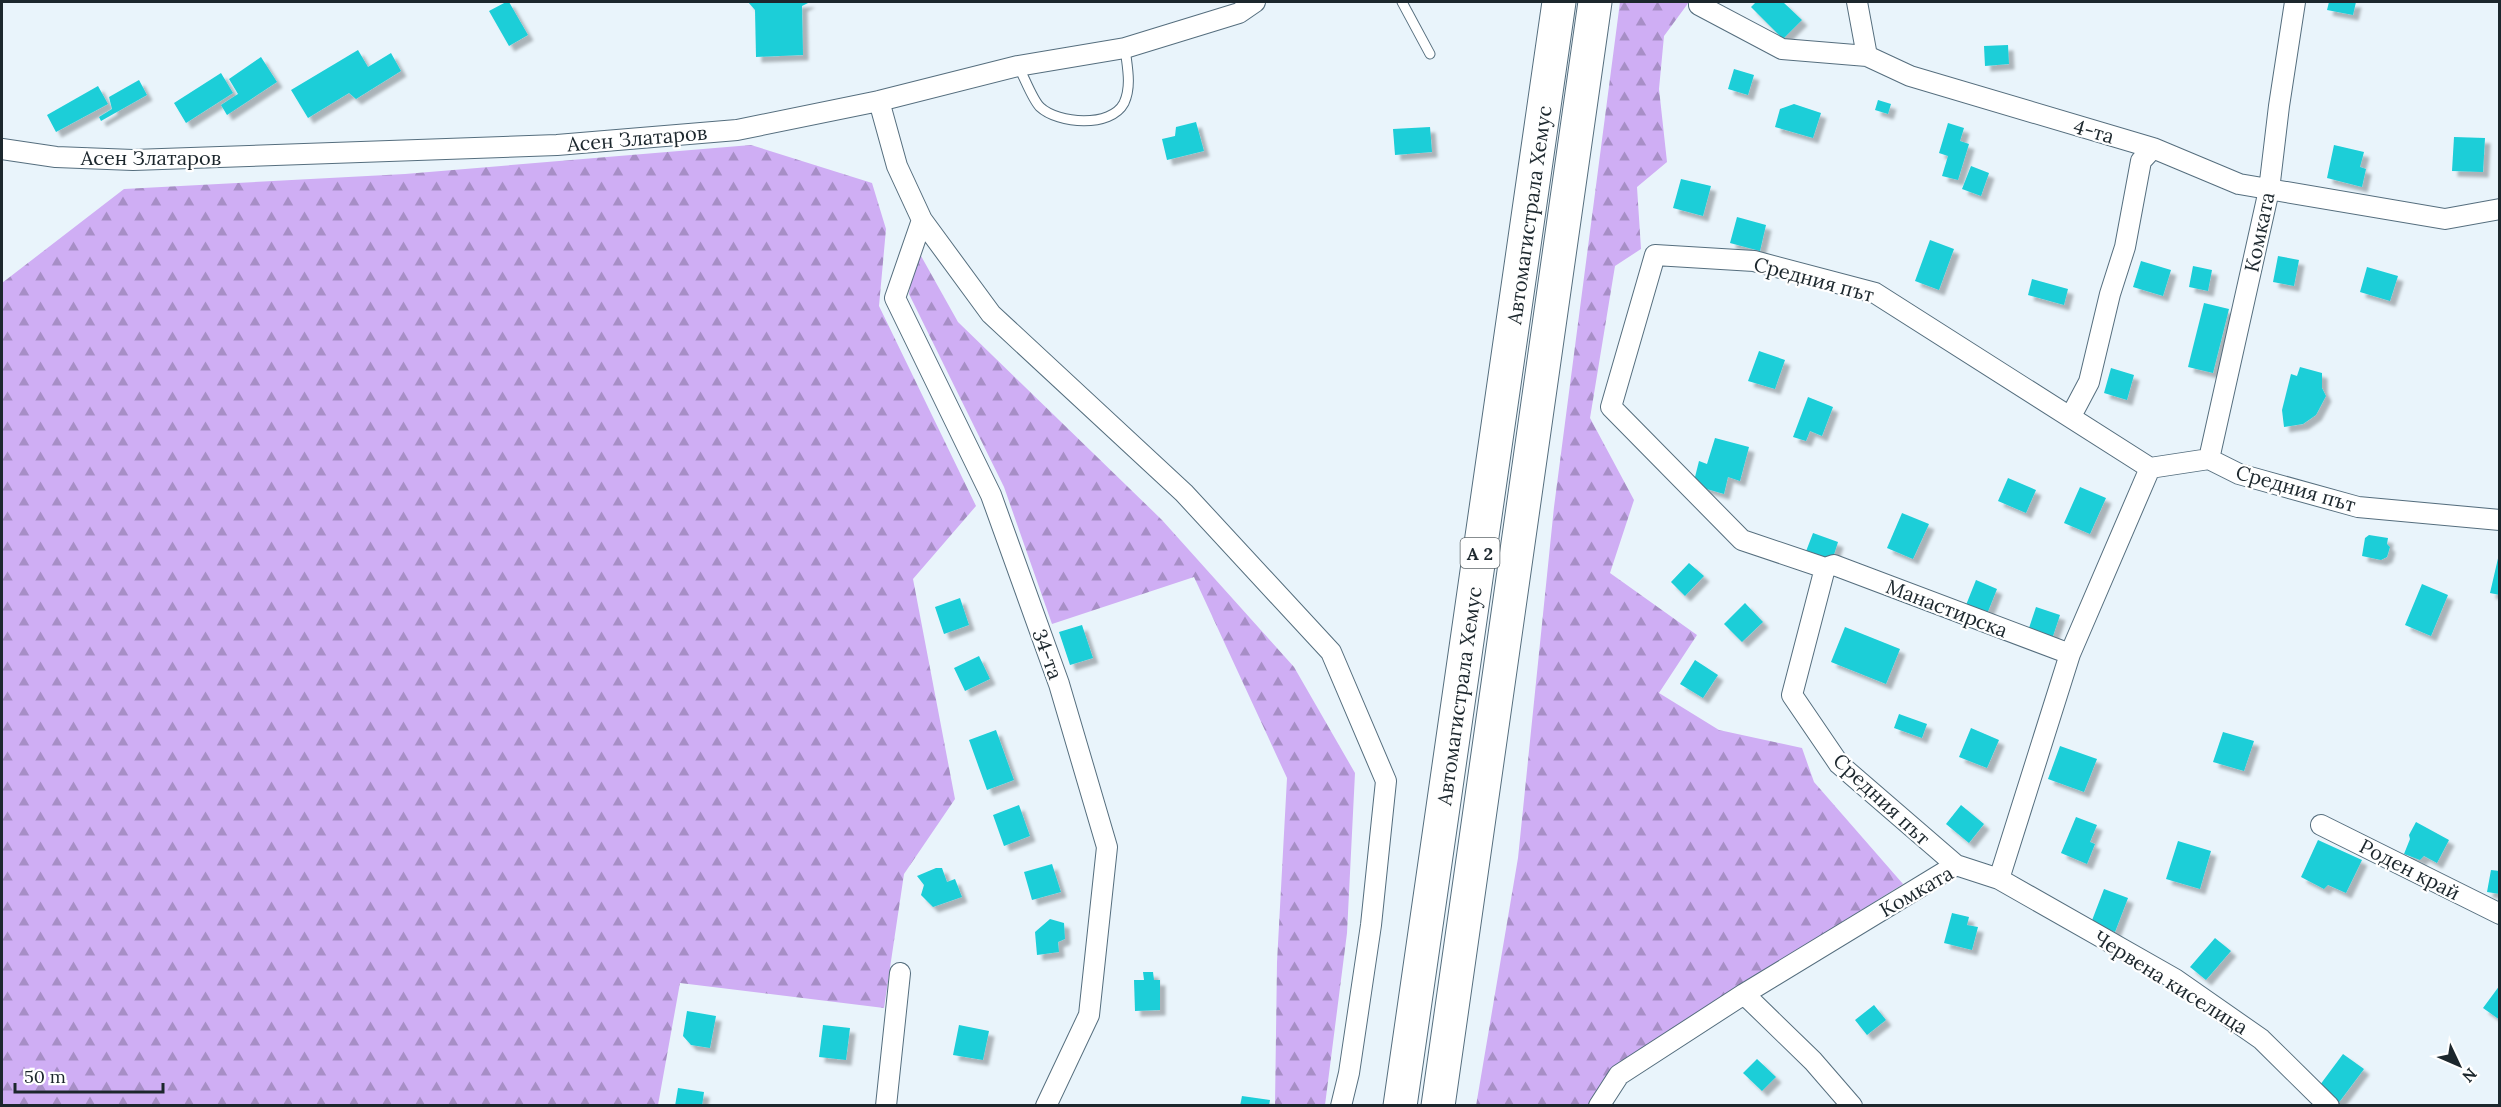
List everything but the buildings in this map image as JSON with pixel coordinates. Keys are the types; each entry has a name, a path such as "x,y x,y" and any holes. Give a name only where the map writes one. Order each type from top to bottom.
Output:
{"highway":[{"name":"Автомагистрала Хемус","path":"1400,1106 1559,2"},
{"name":"Автомагистрала Хемус","path":"1438,1106 1595,2"}],"street":[{"name":"Асен Златаров","path":"2,149 56,157 133,160 557,145 737,130 879,101 1018,66 1125,48 1239,12 1255,2"},
{"path":"1857,2 1866,56"},
{"name":"Комката","path":"2210,459 2269,189 2295,2"},
{"name":"4-та","path":"1699,5 1782,49 1866,56 1910,76 2153,148 2239,184 2445,219 2499,209"},
{"path":"879,101 897,166 922,220 991,314 1184,492 1331,651 1386,781 1371,925 1349,1072 1341,1106"},
{"path":"2071,416 2089,382 2110,294 2126,247 2141,161 2153,148"},
{"name":"34-та","path":"922,220 895,298 991,495 1059,684 1107,847 1089,1015 1046,1106"},
{"name":"Средния път","path":"1956,865 1839,764 1792,695 1825,568 1742,540 1611,407 1655,255 1754,261 1875,293 2150,468"},
{"path":"1999,879 2070,654 2150,468 2210,459"},
{"name":"Средния път","path":"2210,459 2239,474 2358,507 2499,520"},
{"name":"Манастирска","path":"1825,568 1834,565 2070,654"},
{"name":"Роден край","path":"2321,825 2499,914"},
{"name":"Комката","path":"1599,1106 1619,1075 1744,994 1956,865 1999,879"},
{"name":"Червена киселица","path":"1999,879 2185,986 2261,1039 2329,1106"},
{"path":"886,1106 900,973"},
{"path":"1744,994 1813,1061 1851,1106"}],"lane":[{"path":"1402,2 1430,54"},
{"path":"1018,66 1040,107 1059,116 1083,122 1107,117 1123,105 1129,83 1125,48"}],"green space":[{"path":"1620,2 1689,2 1664,36 1659,89 1667,162 1637,187 1641,249 1615,266 1590,418 1634,500 1610,573 1697,635 1659,693 1719,730 1802,748 1814,782 1903,884 1726,995 1610,1092 1602,1105 1476,1106 1518,858 1554,507"},
{"path":"751,145 872,183 886,229 879,306 976,506 913,579 955,799 904,874 884,1008 680,983 658,1105 2,1105 2,283 124,189 405,174"},
{"path":"916,247 958,322 1162,520 1294,667 1355,773 1347,933 1325,1105 1275,1105 1277,962 1287,778 1194,577 1052,624 1004,487 909,294"}]}
